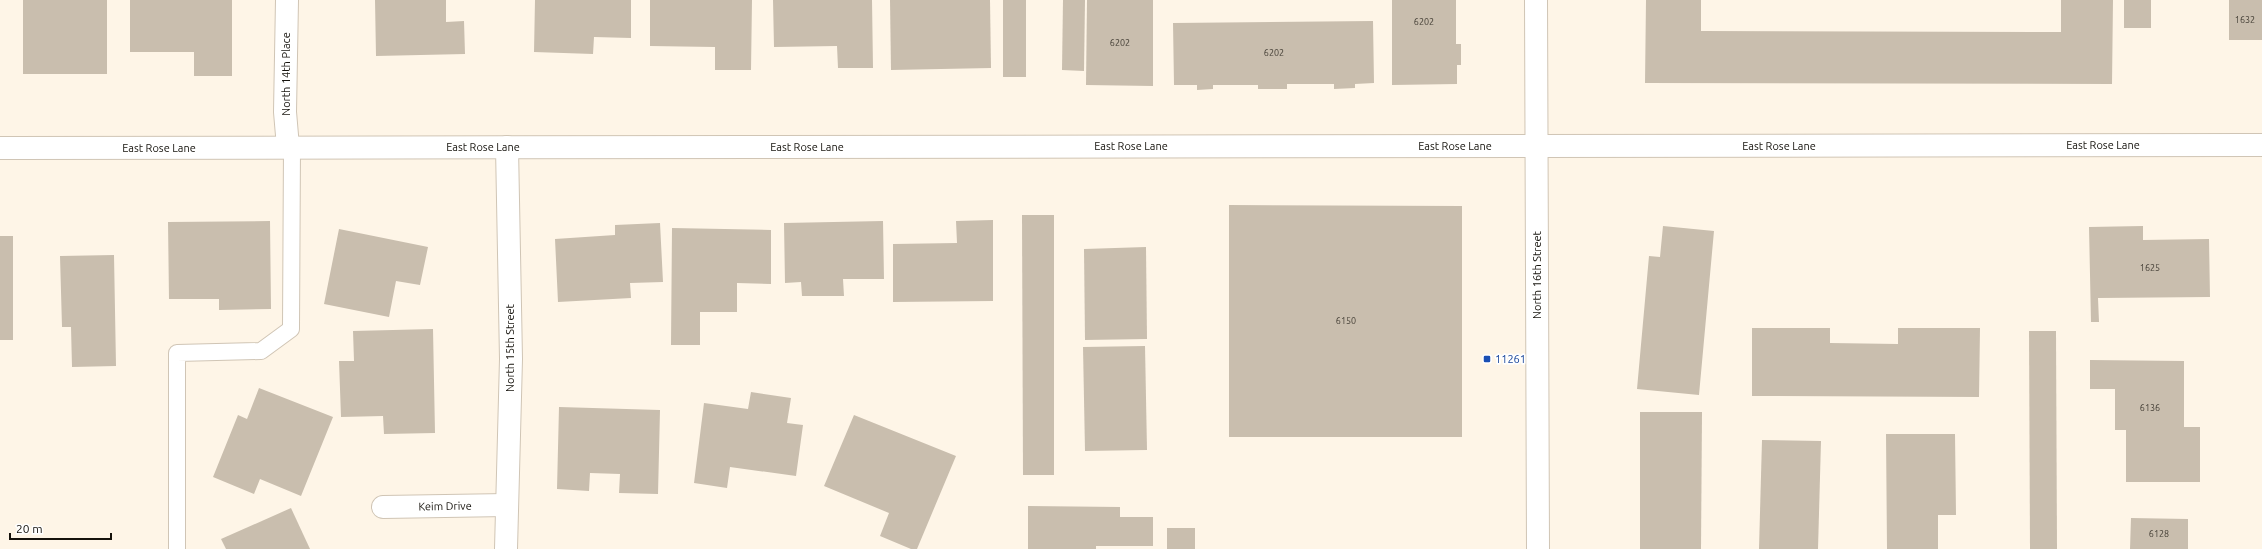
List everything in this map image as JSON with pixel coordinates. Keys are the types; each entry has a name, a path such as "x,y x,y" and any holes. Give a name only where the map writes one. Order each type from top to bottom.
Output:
{"street":[{"name":"North 14th Place","path":"287,0 285,112 290,148"},
{"name":"North 16th Street","path":"1536,0 1538,549"},
{"name":"East Rose Lane","path":"0,148 2262,145"},
{"name":"North 15th Street","path":"506,549 511,359 507,147"},
{"name":"Keim Drive","path":"383,507 506,505"}],"lane":[{"path":"177,549 177,352 261,351 291,329 290,148"}],"building":[{"path":"23,0 107,0 107,74 23,74"},
{"path":"130,0 232,0 232,76 194,76 194,52 130,52"},
{"path":"375,0 446,0 446,22 464,21 465,54 376,56"},
{"path":"535,0 631,0 631,38 594,37 593,54 534,52"},
{"path":"650,0 752,0 751,70 715,70 715,47 650,46"},
{"path":"773,0 872,0 873,68 838,68 837,46 774,47"},
{"path":"890,0 990,0 991,68 891,70"},
{"path":"1003,0 1026,0 1026,77 1003,77"},
{"path":"1063,0 1085,0 1084,71 1062,70"},
{"path":"1087,0 1153,0 1153,86 1086,85"},
{"path":"1392,0 1456,0 1456,44 1461,44 1461,65 1457,65 1457,84 1392,85"},
{"path":"1646,0 1701,0 1701,31 2061,32 2061,0 2113,0 2112,84 1645,83"},
{"path":"2124,0 2151,0 2151,28 2124,28"},
{"path":"2229,0 2262,0 2262,40 2229,40"},
{"path":"1373,21 1374,83 1355,84 1355,88 1334,89 1334,84 1287,84 1287,89 1258,89 1258,85 1213,85 1213,89 1197,90 1197,85 1174,85 1173,23"},
{"path":"1229,205 1462,206 1462,437 1229,437"},
{"path":"1022,215 1054,215 1054,475 1023,475"},
{"path":"993,220 993,301 893,302 893,244 957,243 956,221"},
{"path":"270,221 271,309 219,310 219,299 169,299 168,222"},
{"path":"883,221 884,279 843,279 844,296 802,296 801,282 785,283 784,223"},
{"path":"660,223 663,282 630,283 631,298 558,302 555,239 615,235 615,225"},
{"path":"1663,226 1714,231 1699,395 1637,389 1649,256 1660,257"},
{"path":"2143,226 2143,240 2209,239 2210,297 2098,298 2099,322 2091,322 2089,227"},
{"path":"672,228 771,230 771,284 737,283 737,312 700,312 700,345 671,345"},
{"path":"339,229 428,247 420,285 396,281 389,317 324,304"},
{"path":"0,236 13,236 13,340 0,340"},
{"path":"1146,247 1147,339 1085,340 1084,249"},
{"path":"114,255 116,366 72,367 71,327 62,327 60,256"},
{"path":"1752,328 1830,328 1830,343 1898,344 1898,328 1980,328 1979,397 1752,396"},
{"path":"433,329 435,433 384,434 383,416 341,417 339,361 354,361 353,331"},
{"path":"2029,331 2056,331 2057,549 2030,549"},
{"path":"1145,346 1147,450 1085,451 1083,347"},
{"path":"2090,360 2184,361 2184,427 2200,427 2200,482 2126,482 2126,430 2115,430 2115,389 2090,389"},
{"path":"259,388 333,417 301,496 260,479 254,494 213,477 238,415 247,419"},
{"path":"751,392 791,398 787,423 803,425 796,476 730,467 727,488 694,483 704,403 748,409"},
{"path":"559,407 660,410 658,494 619,493 620,474 590,473 589,491 557,489"},
{"path":"1640,412 1702,412 1701,549 1640,549"},
{"path":"854,415 956,456 917,549 911,549 880,536 889,513 824,486"},
{"path":"1886,434 1955,434 1956,515 1938,515 1938,549 1887,549"},
{"path":"1762,440 1821,441 1818,549 1759,549"},
{"path":"1028,506 1120,507 1120,517 1153,517 1153,546 1096,546 1096,549 1028,549"},
{"path":"291,508 310,549 226,549 221,539"},
{"path":"2131,518 2188,519 2188,549 2130,549"},
{"path":"1167,528 1195,528 1195,549 1167,549"}],"place":[{"name":"11261","path":"1487,359"}]}
